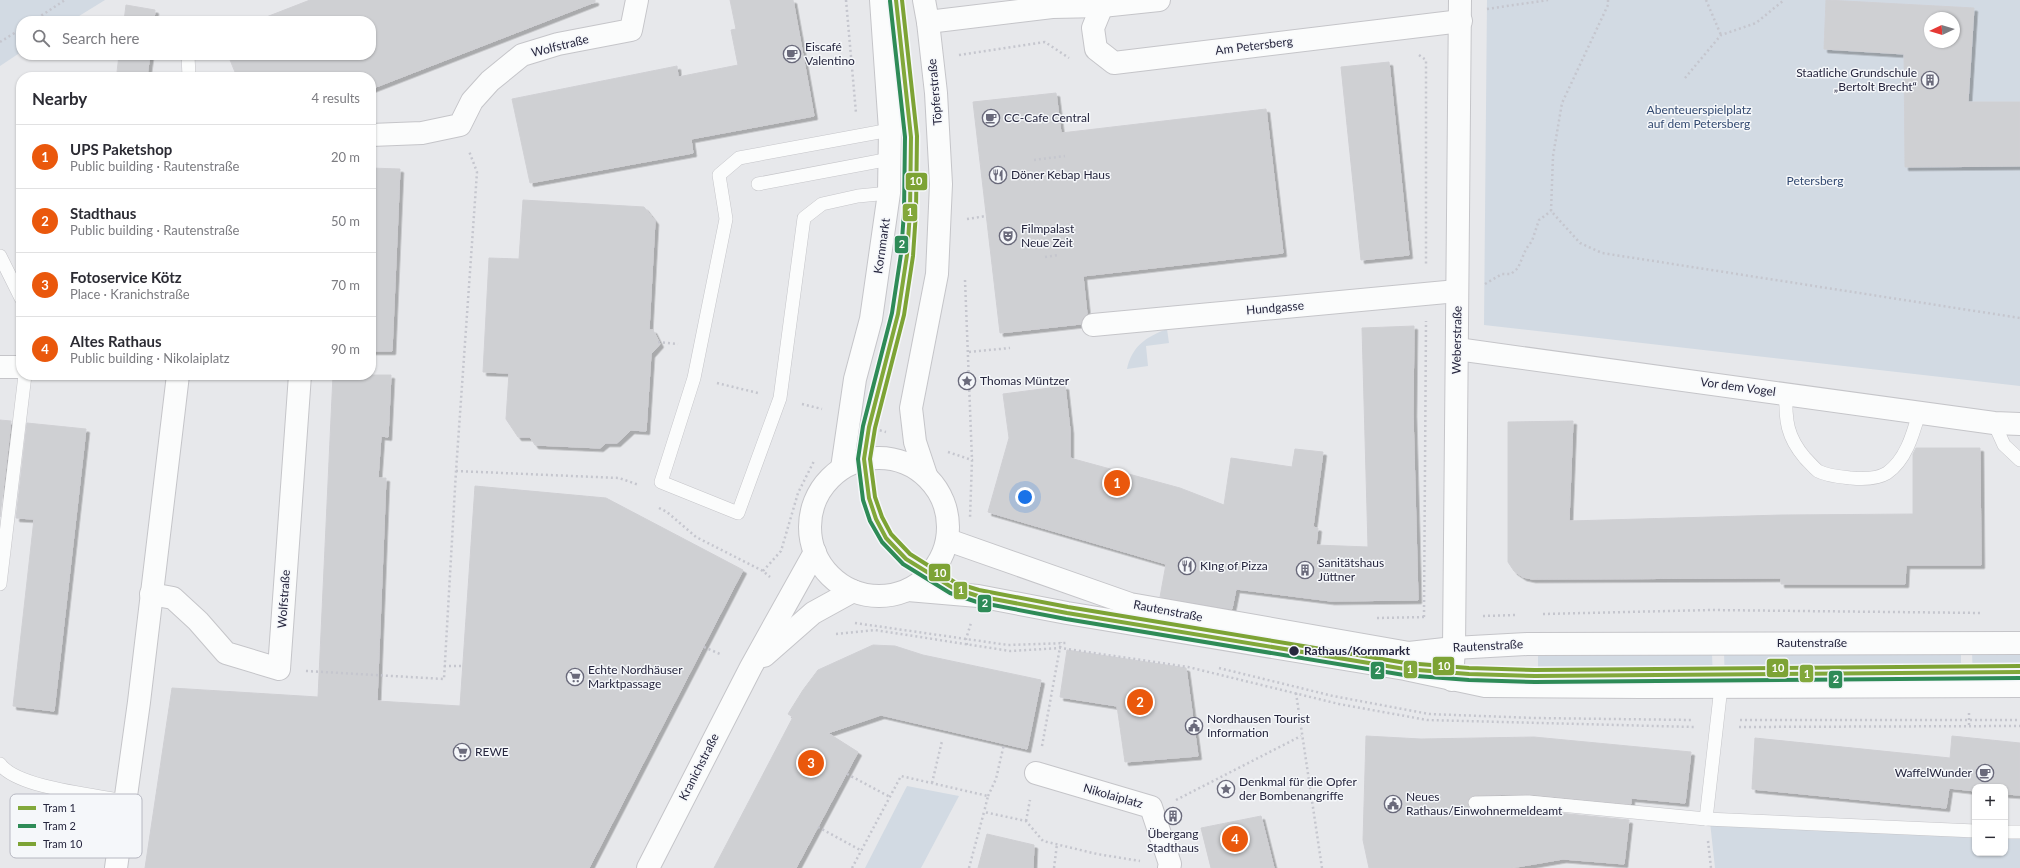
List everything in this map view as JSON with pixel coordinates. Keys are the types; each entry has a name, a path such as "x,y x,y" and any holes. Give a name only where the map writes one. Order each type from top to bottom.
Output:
{"street":[{"name":"Wolfstraße","path":"460,125 472,101 490,81 522,55 558,44 631,30 637,0"},
{"name":"Töpferstraße","path":"915,442 911,408 937,274 941,184 936,93 924,0"},
{"path":"928,22 1052,7 1102,6 1159,0"},
{"name":"Am Petersberg","path":"1102,6 1093,28 1096,49 1114,63 1461,10"},
{"name":"Kornmarkt","path":"842,468 848,417 855,379 871,319 889,193 890,130 882,10"},
{"name":"Weberstraße","path":"1452,680 1454,648 1461,10"},
{"path":"376,135 422,133 460,125"},
{"name":"Hundgasse","path":"1093,325 1457,291"},
{"name":"Vor dem Vogel","path":"1457,349 1786,393 1994,423 2020,424"},
{"path":"0,367 16,367"},
{"path":"126,794 152,594 177,380"},
{"name":"Wolfstraße","path":"279,669 300,380"},
{"path":"915,442 926,475"},
{"path":"881,457 907,463 926,475 942,495 948,517 948,540 940,560 930,575 908,590 882,596 867,595 853,591 831,576 815,552 811,536 811,516 817,497 827,482 842,468 864,459 881,457"},
{"name":"Rautenstraße","path":"948,540 1130,604 1409,653 1454,648 1527,644 2020,643"},
{"name":"Kranichstraße","path":"648,868 751,667 815,552"},
{"name":"Rautenstraße","path":"908,590 978,596 1067,613 1405,669 1485,686 1722,688 2020,686"},
{"name":"Kranichstraße","path":"751,667 813,613 853,591"},
{"path":"152,594 173,598 198,621 226,653 279,669"},
{"name":"Nikolaiplatz","path":"1036,773 1151,807 1170,864 1169,868"},
{"path":"116,868 117,858"}],"lane":[{"path":"188,60 188,72"},
{"path":"889,193 858,196 822,204 804,218 780,398 738,513 661,482 694,378 726,219 719,175 739,158 890,130"},
{"path":"758,184 890,159"},
{"path":"0,256 16,288"},
{"path":"0,584 24,380"},
{"path":"1786,393 1788,429 1794,446 1818,471 1838,476 1863,479 1886,474 1900,461 1912,437 1919,413"},
{"path":"1994,423 2004,444 2020,460"},
{"path":"1706,819 1722,688"},
{"path":"0,764 4,770 31,783 88,794"},
{"path":"1475,803 1529,802 1706,819 1972,831"},
{"path":"2008,832 2020,832"}],"path":[{"path":"41,16 65,0"},
{"path":"846,0 858,136"},
{"path":"1487,9 1548,0"},
{"path":"1608,0 1608,5 1562,103 1553,156 1551,211 1580,243 1602,253 2020,318"},
{"path":"1706,0 1721,35"},
{"path":"1685,78 1721,35 1756,23 1784,0"},
{"path":"0,42 16,32"},
{"path":"959,55 1045,42 1058,49 1074,62"},
{"path":"1417,54 1426,60 1424,617"},
{"path":"279,669 444,679 456,471 477,172 460,125"},
{"path":"1034,160 1065,156"},
{"path":"1457,291 1484,285 1502,274 1511,274 1518,268 1526,249 1532,241 1539,220 1551,211"},
{"path":"962,219 986,216"},
{"path":"1045,257 1059,255"},
{"path":"969,352 1010,348"},
{"path":"735,387 753,392"},
{"path":"799,403 848,417 869,427 972,460 969,525"},
{"path":"656,506 667,512 696,537 763,571 781,551 798,493 809,470 817,458"},
{"path":"456,471 619,478 641,486"},
{"path":"967,645 966,639 978,596"},
{"path":"1536,614 1711,610 1984,613"},
{"path":"1454,616 1521,615"},
{"path":"1036,773 1061,642"},
{"path":"704,647 720,654"},
{"path":"444,666 463,666"},
{"path":"1296,693 1301,736 1322,868"},
{"path":"1151,807 1177,800 1301,736"},
{"path":"932,783 942,741"},
{"path":"969,868 988,796 996,779 1004,744"},
{"path":"847,774 890,797"},
{"path":"852,868 901,776 988,796"},
{"path":"984,812 1026,821 1043,841 1097,854 1137,860"},
{"path":"818,827 862,851"},
{"path":"1054,868 1057,844"}],"green space":[{"path":"0,0 105,0 79,16 16,16 16,55 0,66"},
{"name":"Petersberg","path":"1487,0 2020,0 2020,386 1484,325"},
{"path":"1167,329 1169,343 1146,346 1148,366 1127,369 1132,354 1141,343 1153,335"},
{"path":"1972,651 2020,651 2020,681 1973,681"},
{"path":"1961,652 1961,682 1725,683 1724,653"},
{"path":"1712,653 1713,682 1538,682 1538,654"},
{"path":"907,786 959,796 921,868 865,868"},
{"path":"1710,822 1972,832 1972,856 2008,856 2008,832 2020,832 2020,868 1715,868"}],"building":[{"path":"310,0 595,0 595,2 376,87 376,72 235,72 230,60 376,60 376,16 269,16"},
{"path":"730,0 793,0 814,116 691,139 693,153 530,183 512,99 677,66 678,77 738,65 731,30 736,29"},
{"name":"Staatliche Grundschule „Bertolt Brecht“","path":"1826,0 1974,8 1968,102 2020,102 2020,166 1905,167 1904,54 1824,49"},
{"path":"126,5 155,10 154,16 125,16"},
{"path":"118,60 149,60 148,72 117,72"},
{"path":"1389,62 1409,255 1361,260 1341,67"},
{"name":"Filmpalast Neue Zeit","path":"1056,93 1061,133 1266,109 1283,253 1083,276 1087,314 1082,319 1081,324 1000,333 973,102"},
{"path":"376,168 400,169 392,351 376,351"},
{"path":"523,200 644,207 655,221 649,330 653,330 660,344 651,354 646,431 631,430 617,443 606,443 600,448 535,445 530,437 518,437 506,419 509,373 483,372 489,258 519,259"},
{"path":"1414,326 1413,413 1418,600 1331,601 1236,589 1232,609 1160,597 1166,564 988,512 1009,438 1003,394 1065,386 1070,430 1070,458 1180,488 1224,505 1231,458 1292,467 1295,449 1323,452 1313,527 1318,528 1316,545 1368,547 1362,328"},
{"name":"Echte Nordhäuser Marktpassage","path":"376,375 391,375 388,437 381,436 378,478 386,478 377,701 460,706 475,486 606,498 743,570 589,868 145,868 172,688 318,697 333,380 376,380"},
{"path":"0,420 11,421 0,517"},
{"path":"1573,421 1569,521 1782,515 1913,514 1913,454 1916,448 1980,448 1981,565 1906,565 1905,584 1781,584 1781,578 1532,579 1523,577 1514,571 1508,562 1508,422"},
{"path":"27,423 86,429 54,711 13,706 34,519 16,518"},
{"path":"873,645 895,646 923,655 1041,680 1027,749 881,715 828,733 858,752 796,868 714,868 793,717 788,714 803,690 818,670"},
{"path":"1067,650 1186,668 1198,756 1125,762 1117,706 1060,697"},
{"path":"1366,736 1421,739 1534,737 1691,752 1685,803 1631,798 1631,804 1529,794 1474,795 1468,799 1467,804 1471,810 1475,811 1529,810 1629,820 1624,864 1563,859 1511,868 1369,868 1363,840"},
{"path":"1952,736 2020,743 2020,795 2008,794 2008,784 1972,784 1972,791 1949,788 1946,808 1752,789 1755,738 1950,758"},
{"path":"1261,816 1274,868 1211,868 1201,828"},
{"path":"987,834 1034,845 1033,868 978,868"}],"tram line":[{"name":"1","path":"896,0 911,137 910,212 907,255 898,314 869,427 864,459 869,498 876,519 886,538 906,559 953,588 978,596 1067,613 1405,669 1469,674 1535,676 2020,672"},
{"name":"10","path":"902,0 917,136 916,212 913,256 904,315 875,428 870,459 875,497 882,517 891,534 910,554 956,583 979,590 1068,607 1406,663 1469,668 1535,670 2020,666"},
{"name":"2","path":"890,1 905,137 904,212 901,254 892,313 863,426 858,459 863,500 870,521 882,542 903,564 950,593 977,602 1066,619 1404,675 1469,680 1535,682 2020,678"}],"place":[{"name":"Eiscafé Valentino","path":"792,54"},
{"name":"Staatliche Grundschule „Bertolt Brecht“","path":"1930,80"},
{"name":"CC-Cafe Central","path":"991,118"},
{"name":"Döner Kebap Haus","path":"998,175"},
{"name":"Filmpalast Neue Zeit","path":"1008,236"},
{"name":"Thomas Müntzer","path":"967,381"},
{"name":"UPS Paketshop","path":"1117,483"},
{"name":"KIng of Pizza","path":"1187,566"},
{"name":"Sanitätshaus Jüttner","path":"1305,570"},
{"name":"Rathaus/Kornmarkt","path":"1294,651"},
{"name":"Echte Nordhäuser Marktpassage","path":"575,677"},
{"name":"Stadthaus","path":"1140,702"},
{"name":"Nordhausen Tourist Information","path":"1194,726"},
{"name":"REWE","path":"462,752"},
{"name":"Fotoservice Kötz","path":"811,763"},
{"name":"WaffelWunder","path":"1985,773"},
{"name":"Denkmal für die Opfer der Bombenangriffe","path":"1226,789"},
{"name":"Neues Rathaus/Einwohnermeldeamt","path":"1393,804"},
{"name":"Übergang Stadthaus","path":"1173,816"},
{"name":"Altes Rathaus","path":"1235,839"}],"park label":[{"name":"Abenteuerspielplatz auf dem Petersberg","path":"1699,117"}]}
